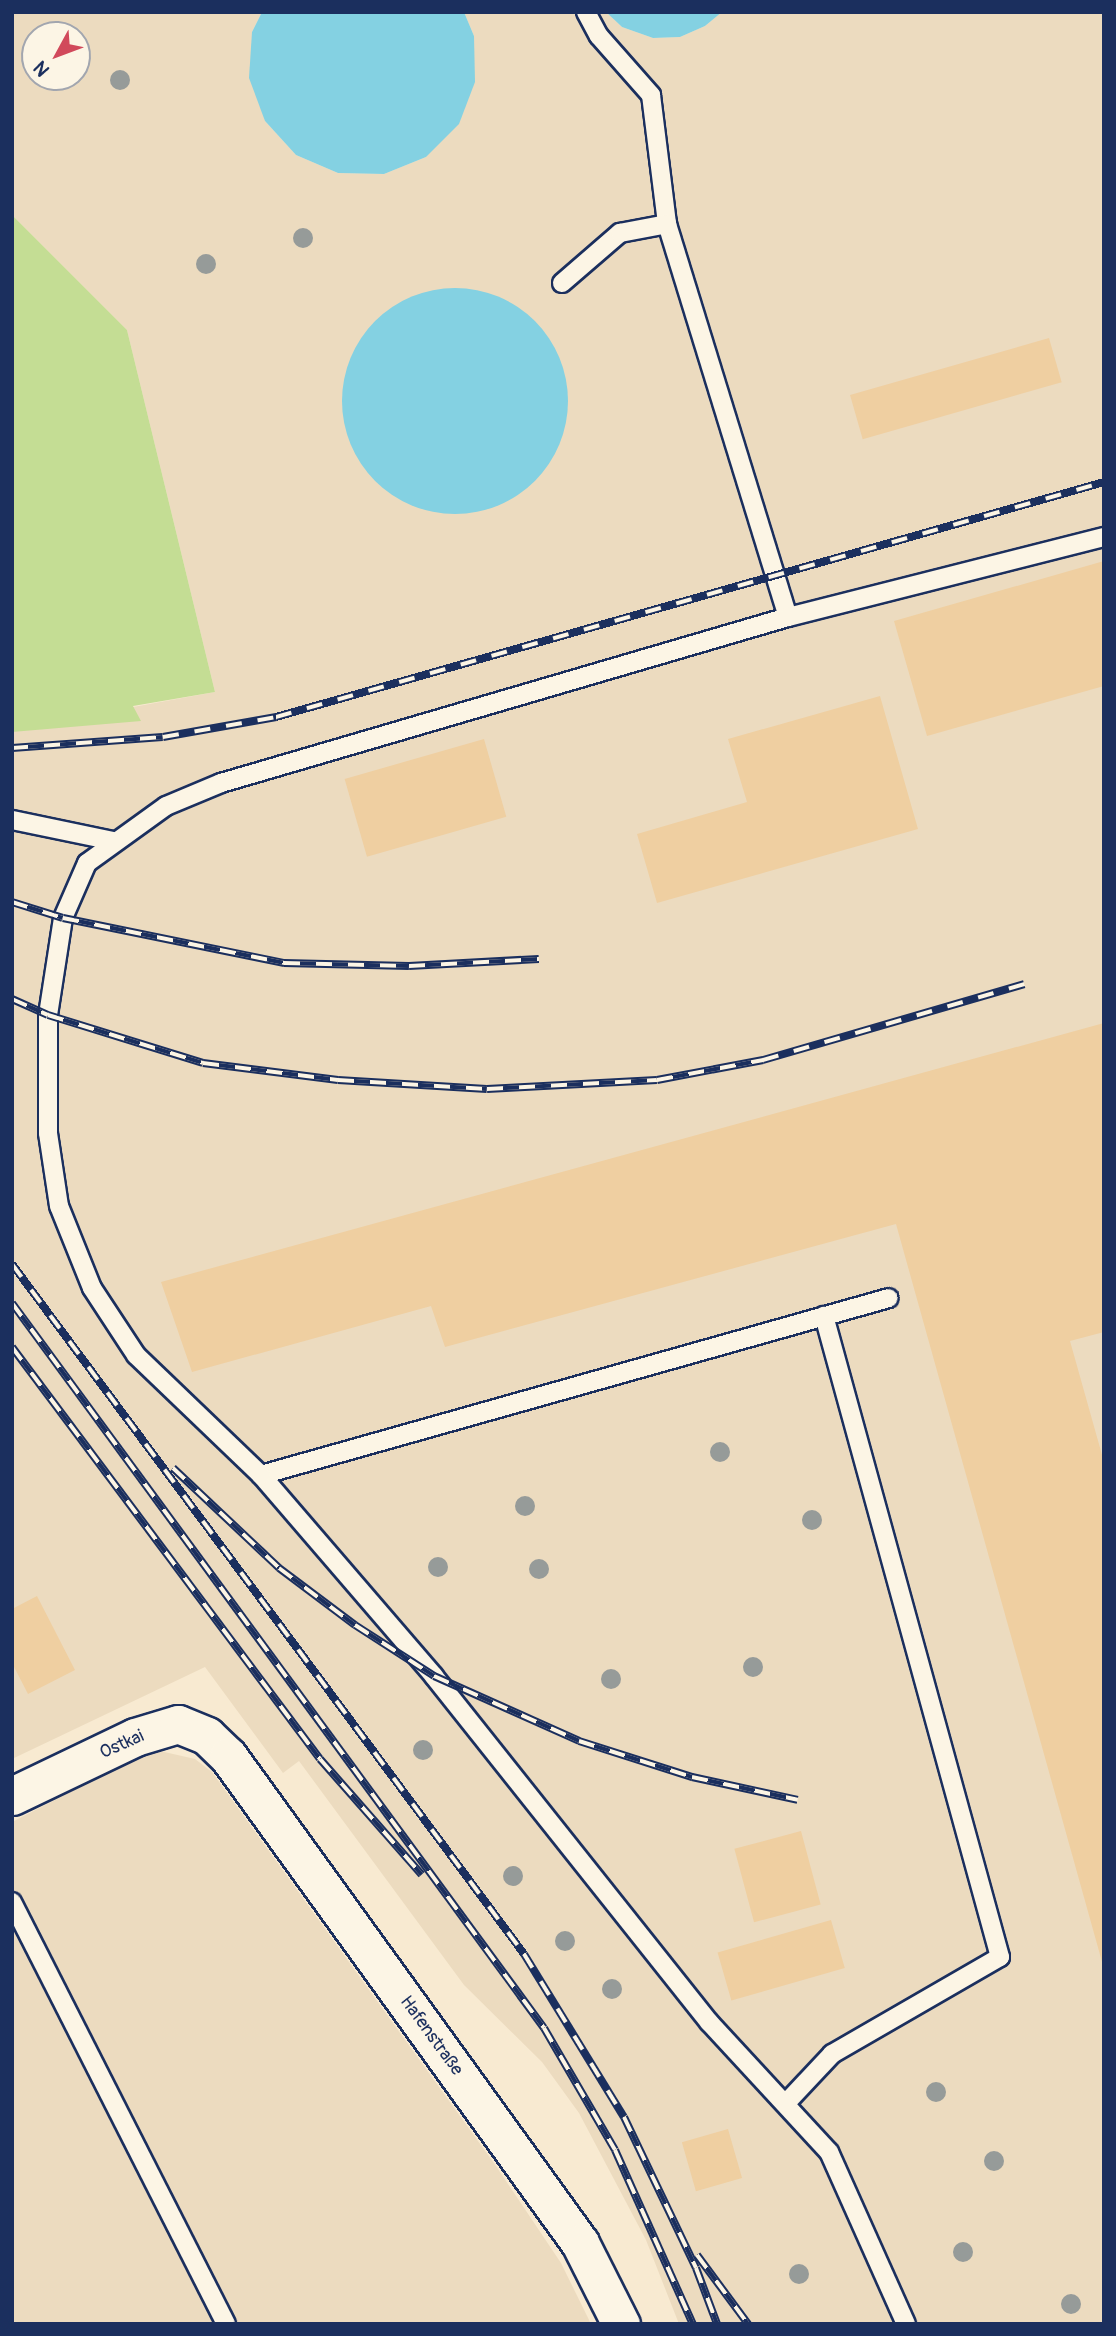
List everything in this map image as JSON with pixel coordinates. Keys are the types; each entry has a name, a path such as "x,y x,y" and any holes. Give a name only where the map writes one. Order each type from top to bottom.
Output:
{"street":[{"name":"Ostkai","path":"12,1797 135,1737 178,1724 207,1736 228,1756"},
{"name":"Hafenstraße","path":"228,1756 580,2243 621,2324"}],"lane":[{"path":"586,12 599,36 651,95 667,224 788,617"},
{"path":"562,283 620,233 667,224"},
{"path":"906,2324 829,2152 787,2102 709,2021 434,1676 261,1475 136,1355 92,1287 60,1206 48,1133 48,1015 71,892 87,863 113,841 166,806 221,783 788,617 1104,537"},
{"path":"12,820 113,841"},
{"path":"261,1475 889,1298"},
{"path":"787,2102 832,2054 1000,1957 824,1316"},
{"path":"12,1902 226,2324"}],"shaded area":[{"path":"12,12 262,12 252,32 265,121 296,155 338,173 384,174 426,157 474,36 464,12 606,12 622,27 653,38 680,37 705,26 722,12 1104,12 1104,2324 679,2324 646,2240 579,2113 542,2062 464,1985 299,1761 283,1773 205,1667 12,1759 12,672 133,707 215,692 127,330 12,215"},
{"path":"160,1751 195,1759 212,1772 496,2166 561,2263 591,2324 12,2324 12,1822 145,1754"}],"green space":[{"path":"12,215 127,330 215,692 133,706 141,721 12,732"}],"water":[{"path":"262,12 464,12 474,36 475,82 459,124 426,157 384,174 338,173 296,155 265,121 249,78 252,32"},
{"path":"606,12 722,12 705,26 680,37 653,38 622,27"},
{"path":"444,288 466,288 508,301 527,313 543,329 560,358 568,401 560,444 543,473 527,489 498,506 466,514 444,514 402,501 383,489 367,473 350,444 342,412 342,390 355,348 367,329 383,313 412,296"}],"building":[{"path":"1049,338 1062,382 863,439 850,395"},
{"path":"1104,561 1104,686 927,736 894,621"},
{"path":"880,696 918,829 657,903 637,834 747,802 728,739"},
{"path":"484,739 506,817 367,857 345,779"},
{"path":"1104,1023 1104,1332 1070,1341 1104,1462 1104,1969 896,1224 445,1347 431,1306 192,1372 161,1282"},
{"path":"37,1596 75,1670 28,1694 12,1663 12,1609"},
{"path":"801,1831 821,1904 754,1922 734,1849"},
{"path":"831,1920 845,1968 731,2001 718,1953"},
{"path":"728,2129 742,2178 696,2191 682,2142"}],"railway":[{"path":"12,748 163,737 276,717 1104,482"},
{"path":"12,902 63,918 284,963 409,966 539,959"},
{"path":"12,999 48,1015 203,1063 338,1080 487,1089 657,1080 763,1060 1024,984"},
{"path":"12,1264 524,1954 624,2117 696,2268 717,2324"},
{"path":"12,1303 544,2028 615,2150 693,2324"},
{"path":"12,1347 320,1759 422,1875"},
{"path":"173,1468 279,1568 355,1625 434,1676 579,1741 692,1777 798,1800"},
{"path":"697,2255 748,2324"}]}
